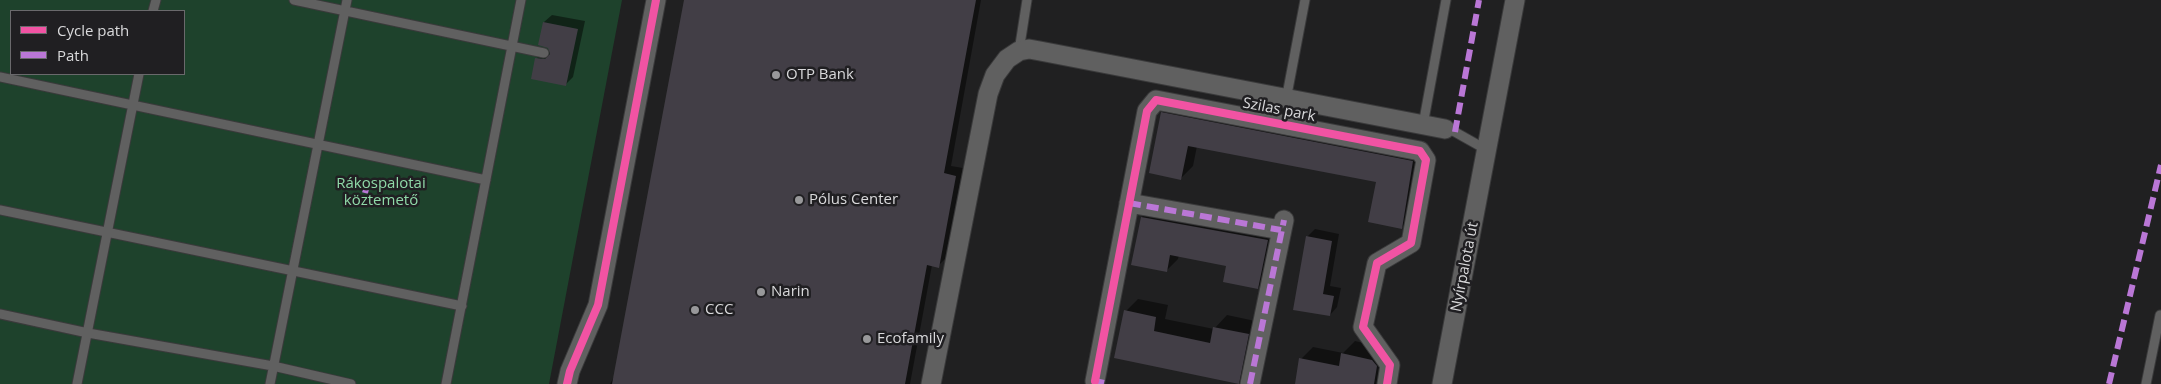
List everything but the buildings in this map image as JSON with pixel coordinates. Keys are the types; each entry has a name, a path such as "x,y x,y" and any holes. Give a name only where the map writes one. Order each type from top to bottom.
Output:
{"street":[{"path":"567,384 570,371 598,305 656,0"},
{"name":"Nyírpalota út","path":"1442,384 1514,0"},
{"path":"931,384 988,94 995,75 1007,59 1019,51 1029,49 1040,50 1446,130"},
{"name":"Szilas park","path":"1098,383 1147,111 1156,100 1420,151 1426,160 1411,242 1377,263 1363,327 1390,365 1387,384"},
{"path":"1129,203 1282,225 1250,384"}],"lane":[{"path":"294,0 544,52"},
{"path":"270,384 347,0"},
{"path":"446,384 522,0"},
{"path":"1019,51 1027,0"},
{"path":"1286,100 1305,0"},
{"path":"1423,125 1446,0"},
{"path":"77,384 139,75"},
{"path":"0,77 318,146 411,163 486,180"},
{"path":"1446,130 1455,132 1487,150"},
{"path":"0,210 462,306"},
{"path":"0,314 88,333 273,366 351,384"},
{"path":"2146,384 2160,315"}],"green space":[{"name":"Rákospalotai köztemető","path":"0,0 622,0 549,384 0,384"}],"marked path":[{"path":"1455,132 1479,0"},
{"path":"2109,384 2161,165"},
{"path":"365,193 368,180"},
{"path":"1129,203 1281,230"},
{"path":"1250,384 1284,220"},
{"path":"1093,383 1095,381 1109,384"}],"cycle path":[{"path":"567,384 570,371 598,305 656,0"},
{"path":"1095,381 1147,111 1156,100 1420,151 1426,160 1411,243 1377,263 1363,327 1390,365 1387,384"}],"place":[{"name":"OTP Bank","path":"776,75"},
{"name":"Pólus Center","path":"799,200"},
{"name":"Narin","path":"761,292"},
{"name":"CCC","path":"695,310"},
{"name":"Ecofamily","path":"867,339"}]}
